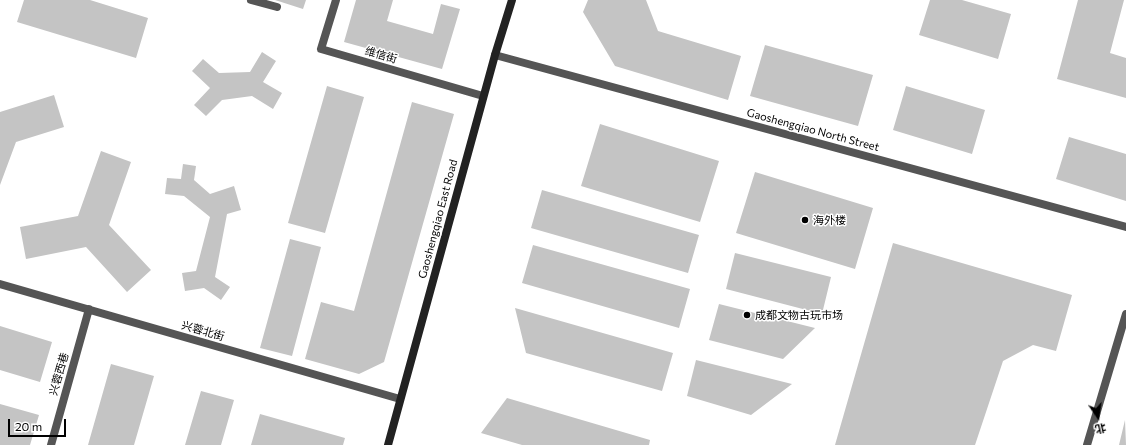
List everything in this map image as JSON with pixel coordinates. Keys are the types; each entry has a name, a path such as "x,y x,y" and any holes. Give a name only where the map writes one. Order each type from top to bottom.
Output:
{"street":[{"path":"251,0 277,7"},
{"name":"维信街","path":"336,0 322,49 483,96"},
{"name":"Gaoshengqiao East Road","path":"388,445 483,96 512,0"},
{"name":"Gaoshengqiao North Street","path":"495,55 1126,227"},
{"name":"兴蓉北街","path":"0,284 400,399"},
{"name":"兴蓉西巷","path":"51,445 89,309"},
{"path":"1087,445 1126,314"}],"building":[{"path":"24,0 90,0 148,18 136,58 17,22"},
{"path":"275,0 306,0 303,9"},
{"path":"356,0 393,0 387,21 433,34 441,4 460,9 442,69 344,42"},
{"path":"588,0 646,0 658,31 741,56 728,100 615,66 583,12"},
{"path":"930,0 962,0 1011,14 998,59 919,35"},
{"path":"1078,0 1124,0 1110,53 1126,58 1126,98 1057,79"},
{"path":"765,45 873,75 858,126 750,96"},
{"path":"262,52 276,61 263,82 282,93 273,109 252,96 222,100 206,116 194,105 210,88 192,71 203,59 219,73 250,72"},
{"path":"327,86 364,97 325,233 288,223"},
{"path":"906,86 985,110 972,154 893,130"},
{"path":"54,95 64,127 16,142 0,185 0,112"},
{"path":"412,102 454,114 384,362 359,374 305,359 321,302 354,311"},
{"path":"600,124 719,161 700,222 581,186"},
{"path":"1069,137 1126,154 1126,201 1056,179"},
{"path":"101,151 131,162 109,225 151,270 127,292 86,247 26,259 20,227 78,216"},
{"path":"183,164 196,166 194,180 210,194 234,186 241,210 227,214 215,277 230,287 221,300 204,288 185,291 182,273 196,271 210,217 184,196 165,194 167,178 181,179"},
{"name":"海外楼","path":"755,172 873,208 855,269 736,233"},
{"path":"542,190 699,235 688,273 531,228"},
{"path":"290,239 321,247 292,356 260,348"},
{"path":"893,243 1072,295 1056,351 1033,345 1003,361 975,445 835,445"},
{"path":"533,245 690,289 679,328 522,283"},
{"path":"735,253 831,277 822,314 726,289"},
{"path":"719,304 815,328 783,359 709,340"},
{"path":"515,308 673,353 662,391 526,353"},
{"path":"0,326 52,342 40,382 0,370"},
{"path":"696,360 792,384 751,415 687,396"},
{"path":"111,364 154,376 134,445 88,445"},
{"path":"201,391 234,400 221,445 185,445"},
{"path":"507,398 650,440 649,445 522,445 481,433"},
{"path":"0,404 39,415 30,445 0,445"},
{"path":"260,414 345,438 343,445 251,445"},
{"path":"1125,420 1126,445 1119,445"}],"place":[{"name":"海外楼","path":"805,220"},
{"name":"成都文物古玩市场","path":"747,315"}]}
